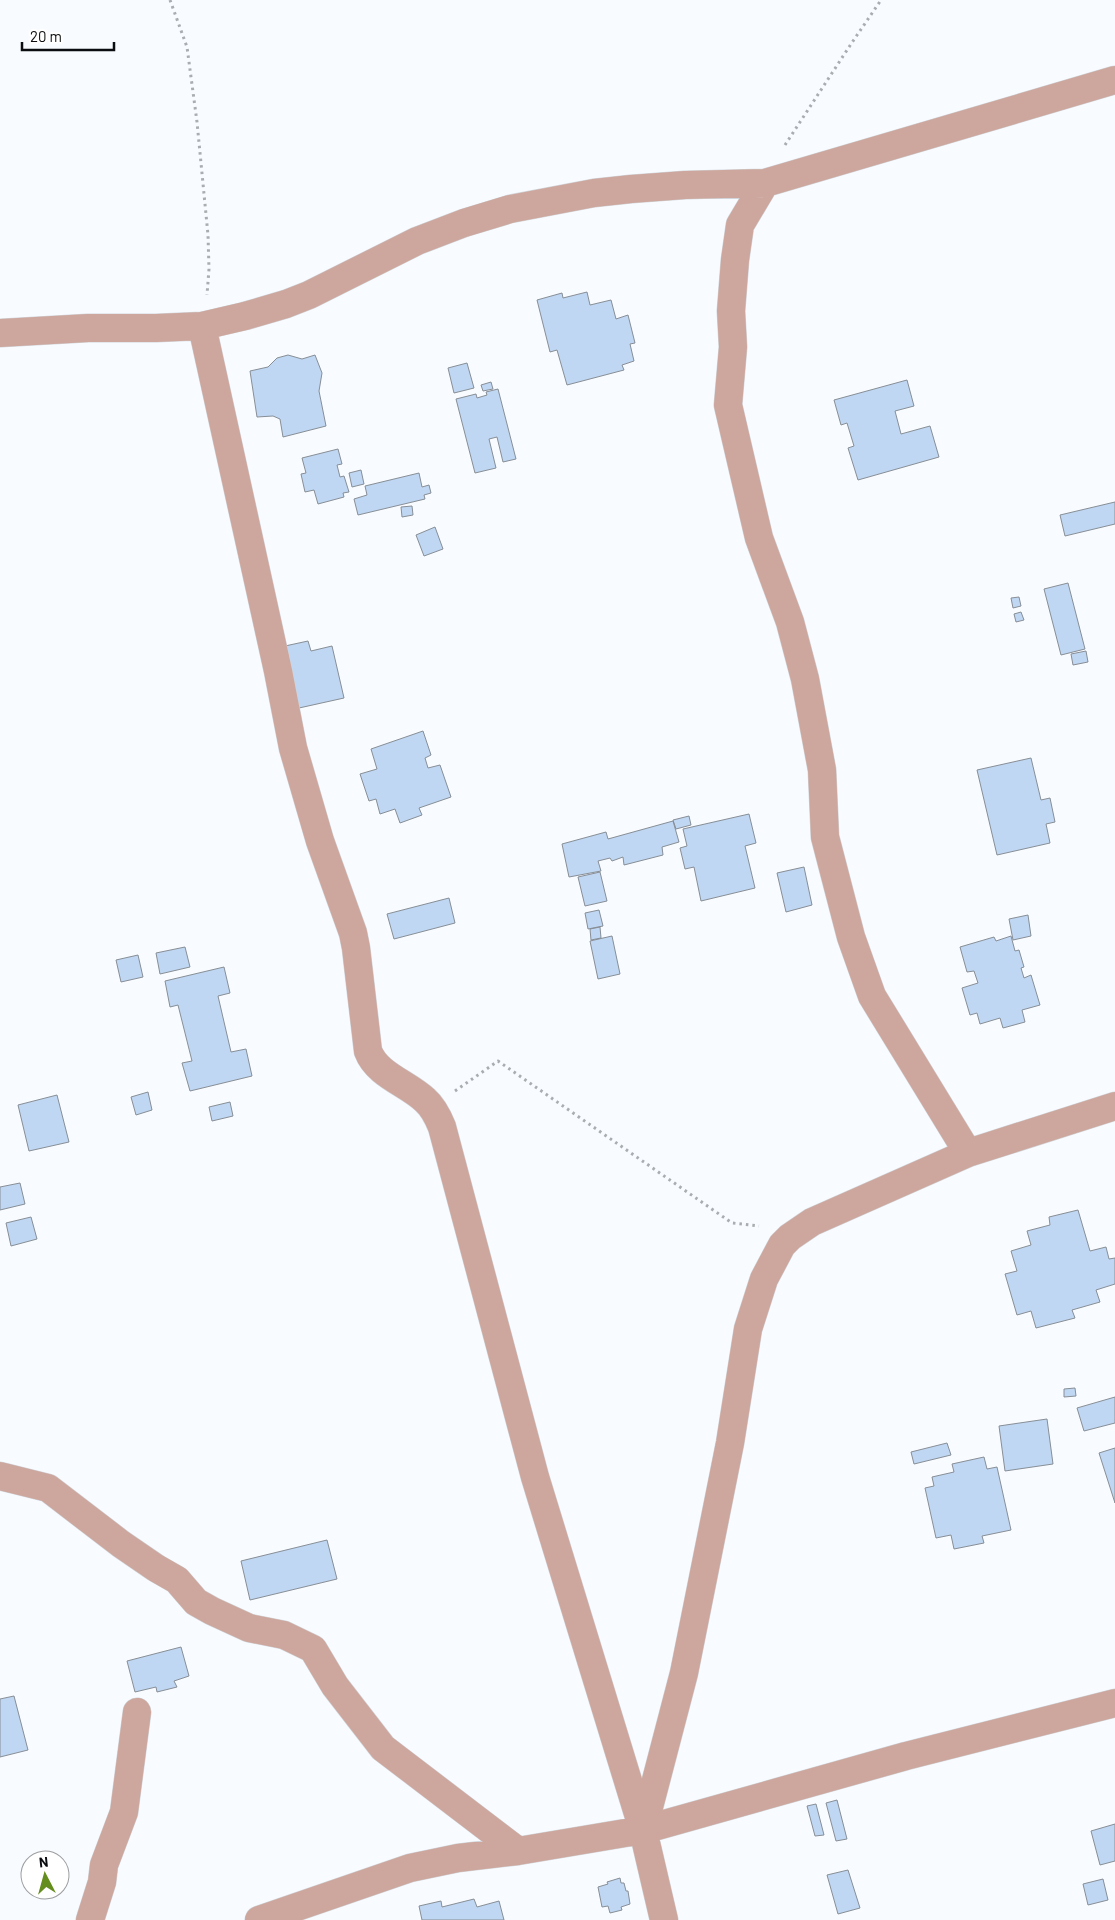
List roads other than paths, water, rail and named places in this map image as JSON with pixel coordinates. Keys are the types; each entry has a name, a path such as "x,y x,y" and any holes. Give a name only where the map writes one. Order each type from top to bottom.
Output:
{"street":[{"path":"0,333 88,328 202,326 286,304 338,282 377,260 417,241 464,222 510,209 558,199 622,190 684,185 765,183 1115,80"},
{"path":"765,183 740,225 731,311 734,347 728,405 759,538 790,622 805,679 822,770 825,837 850,937 872,996 968,1153"},
{"path":"202,326 293,748 317,832 353,933 368,1051 376,1066 406,1085 426,1101 442,1127 536,1476 643,1830 664,1920"},
{"path":"643,1830 684,1673 730,1443 748,1329 764,1279 782,1245 799,1230 812,1222 968,1153 1115,1106"},
{"path":"0,1476 48,1488 121,1544 177,1580 196,1602 249,1628 284,1635 313,1649 335,1686 383,1748 518,1851"},
{"path":"259,1920 410,1868 458,1858 518,1851 643,1830 906,1756 1115,1703"},
{"path":"90,1920 102,1882 104,1865 124,1812 137,1712"}]}
